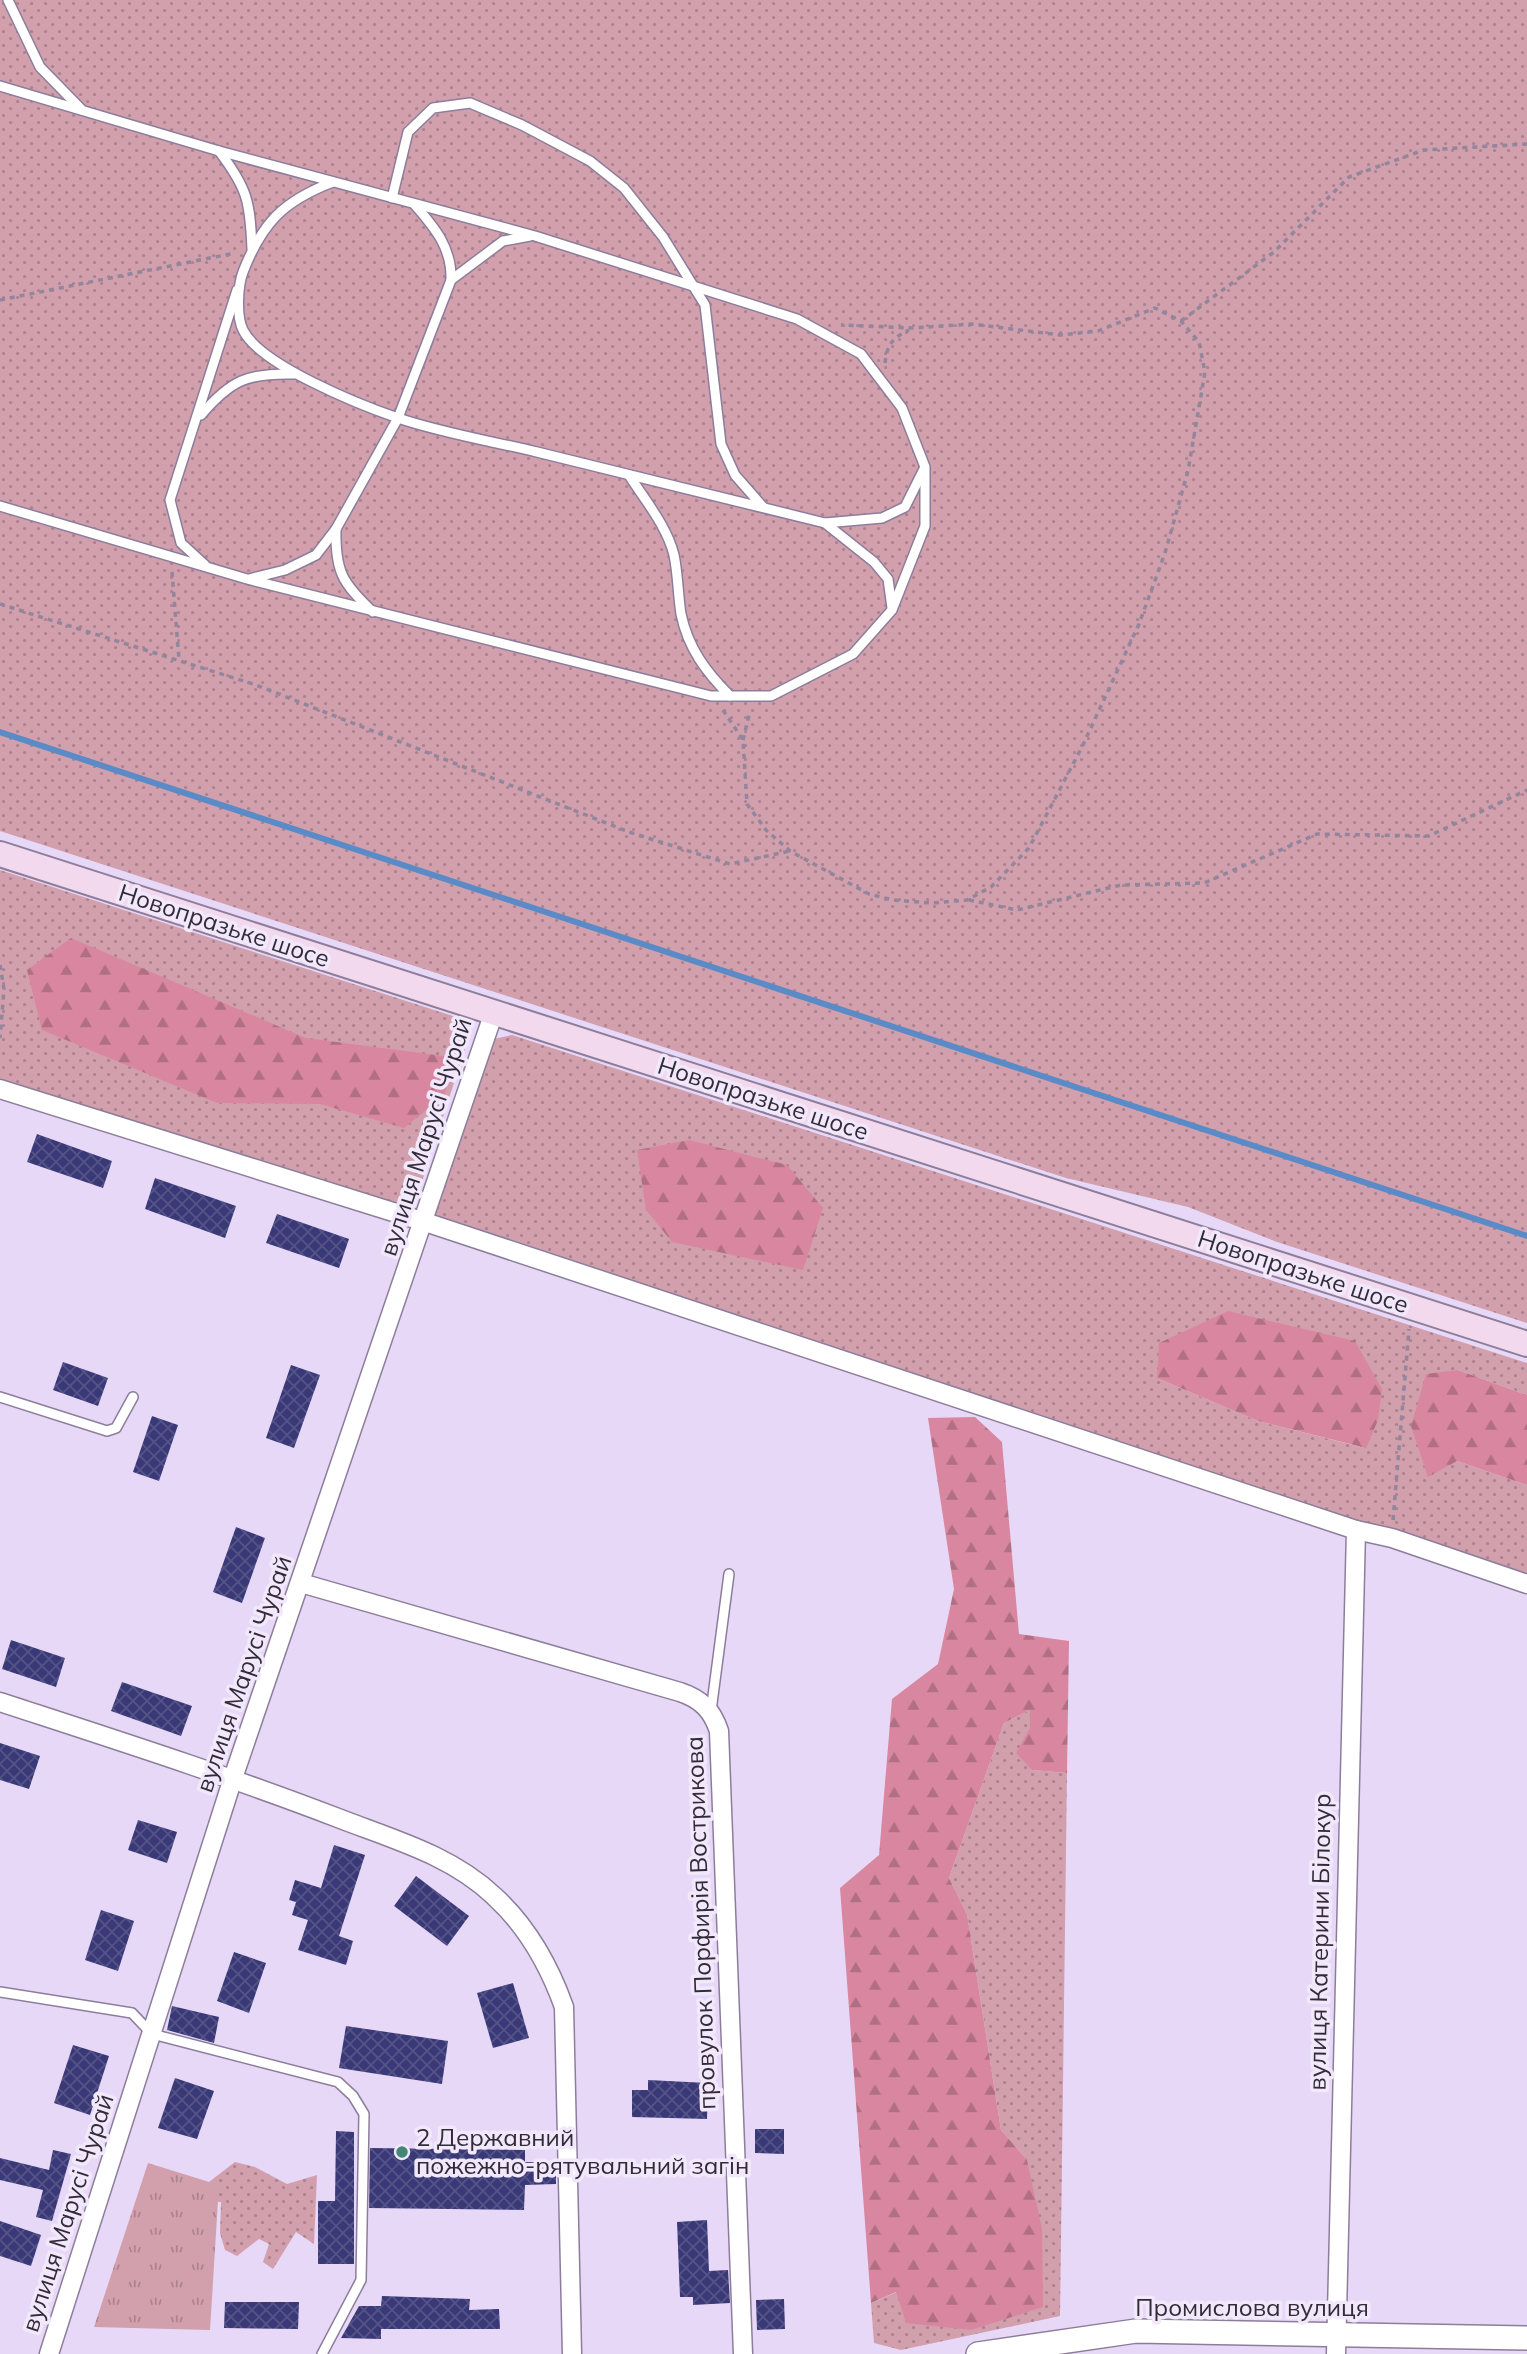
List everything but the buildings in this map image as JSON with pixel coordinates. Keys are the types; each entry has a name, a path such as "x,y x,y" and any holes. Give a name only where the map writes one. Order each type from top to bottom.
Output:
{"main road":[{"name":"Новопразьке шосе","path":"0,854 1527,1344"}],"street":[{"name":"вулиця Марусі Чурай","path":"49,2354 233,1778 425,1222 494,1012"},
{"path":"0,1089 425,1222 1527,1584"},
{"name":"вулиця Катерини Білокур","path":"1336,2344 1356,1530"},
{"name":"провулок Порфирія Вострикова","path":"301,1583 680,1692 701,1702 711,1712 719,1731 743,2354"},
{"path":"0,1702 233,1778 439,1858 494,1895 537,1947 564,2007 572,2354"},
{"name":"Промислова вулиця","path":"978,2354 1136,2331 1336,2344 1527,2338"}],"lane":[{"path":"8,0 40,67 82,111"},
{"path":"0,86 219,151 535,236 797,319 861,354 902,408 925,467 925,526 892,610 853,654 771,696 711,696 209,569 0,506"},
{"path":"392,198 408,132 433,108 470,103 522,125 590,161 624,188 663,237 705,305 711,337 721,444 735,475 764,508"},
{"path":"219,151 241,180 250,208 251,250"},
{"path":"209,569 181,542 170,500 251,250 262,230 282,209 309,191 332,182"},
{"path":"247,579 285,570 316,555 336,529 398,418 451,280 452,262 440,234 413,204"},
{"path":"451,280 503,241 535,236"},
{"path":"241,277 239,310 243,330 270,358 298,374 398,418 825,523 882,517 905,507 925,467"},
{"path":"197,419 223,389 261,373 298,374"},
{"path":"629,475 657,520 673,553 682,615 690,643 704,669 730,696"},
{"path":"825,523 874,562 888,579 892,610"},
{"path":"336,529 335,557 342,580 375,613"},
{"path":"0,1396 107,1432 116,1428 133,1397"},
{"path":"711,1712 729,1574"},
{"path":"0,1992 132,2013 144,2021 152,2034 338,2082 353,2096 364,2114 361,2280 322,2354"}],"path":[{"path":"1181,321 1274,252 1349,177 1424,150 1527,144"},
{"path":"0,300 251,250"},
{"path":"832,324 912,328 972,324 1060,335 1098,331 1155,308 1181,321 1199,342 1205,372 1188,471 1165,552 1139,624 1082,747 1030,848 991,887 967,900"},
{"path":"889,374 885,363 887,347 894,337 912,328"},
{"path":"171,556 179,660"},
{"path":"0,604 256,685 629,832 730,864 790,851"},
{"path":"711,696 743,740"},
{"path":"771,696 748,713 743,740 747,804 766,830 790,851 869,894 932,903 967,900 1017,910 1121,885 1204,883 1317,834 1429,836 1527,790"},
{"path":"0,965 4,989 0,1038"},
{"path":"1392,1538 1411,1306"}],"green space":[{"path":"0,0 1527,0 1527,1323 1277,1242 1188,1207 1066,1178 0,831"},
{"path":"0,870 456,1017 465,1032 465,1049 415,1203 401,1211 0,1082"},
{"path":"71,938 306,1038 451,1057 445,1095 404,1128 320,1104 217,1103 42,1030 27,970"},
{"path":"512,1035 1527,1363 1527,1395 1458,1370 1457,1461 1527,1485 1527,1576 1352,1523 434,1217 489,1040","holes":["1157,1378 1365,1448 1258,1421"]},
{"path":"689,1140 787,1165 823,1208 803,1270 672,1242 646,1210 637,1150"},
{"path":"1228,1311 1355,1341 1382,1389 1378,1420 1366,1448 1258,1421 1157,1378 1159,1343"},
{"path":"1458,1370 1527,1395 1527,1485 1457,1461 1428,1477 1411,1426 1426,1374"},
{"path":"975,1417 1002,1442 1019,1634 1069,1641 1067,1773 1032,1770 1016,1753 1030,1728 1030,1710 1004,1723 949,1878 967,1914 1001,2130 1027,2160 1042,2229 1043,2307 971,2330 906,2323 896,2292 871,2303 840,1888 879,1855 892,1699 938,1664 954,1589 928,1418"},
{"path":"1030,1710 1032,1770 1067,1773 1060,2316 901,2350 874,2343 871,2303 897,2292 1027,2160 1001,2130 967,1914 949,1878 1004,1723"},
{"path":"235,2162 255,2167 287,2184 317,2175 314,2244 296,2232 273,2269 263,2262 269,2244 259,2239 237,2256 225,2250 220,2233 221,2202 208,2201 205,2185"},
{"path":"148,2163 219,2185 210,2330 94,2327"}],"waterway":[{"path":"0,732 1527,1236"}],"place":[{"name":"2 Державний пожежно-рятувальний загін","path":"402,2152"}]}
